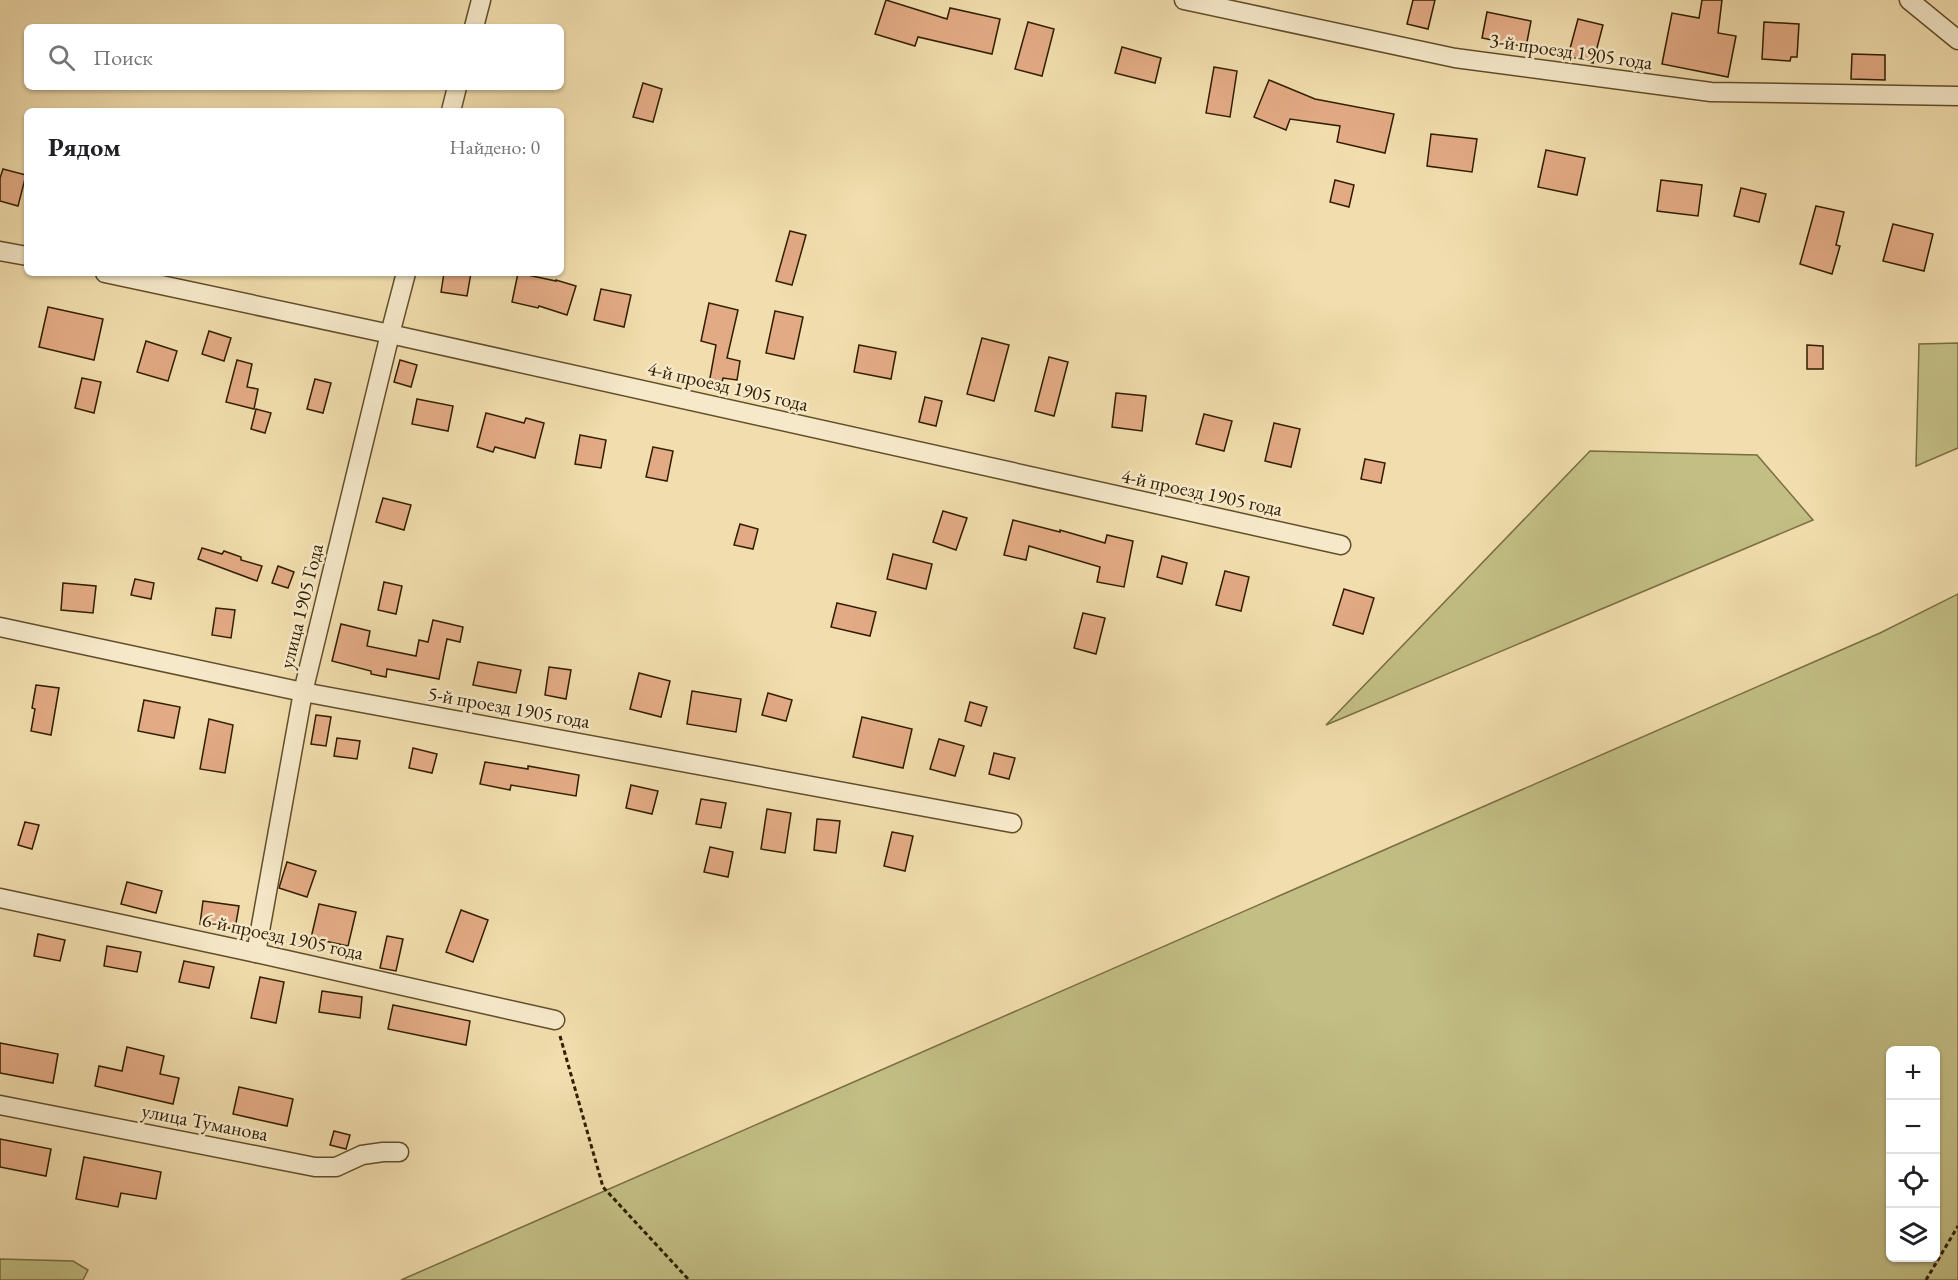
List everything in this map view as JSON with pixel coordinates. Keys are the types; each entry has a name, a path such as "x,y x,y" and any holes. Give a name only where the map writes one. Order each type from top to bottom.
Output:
{"street":[{"path":"475,24 481,0"},
{"name":"3-й проезд 1905 года","path":"1184,0 1455,58 1711,92 1958,96"},
{"path":"1909,0 1958,40"},
{"path":"452,108 456,90"},
{"path":"0,251 24,255"},
{"name":"4-й проезд 1905 года","path":"119,276 1341,545"},
{"name":"улица 1905 Года","path":"256,953 303,692 405,276"},
{"name":"5-й проезд 1905 года","path":"0,627 303,692 1012,823"},
{"name":"6-й проезд 1905 года","path":"0,898 555,1020"},
{"name":"улица Туманова","path":"0,1105 315,1167 336,1167 362,1155 399,1152"}],"path":[{"path":"555,1020 603,1186 689,1280"},
{"path":"1926,1280 1958,1226"}],"shaded area":[{"path":"1958,343 1958,448 1916,466 1919,344"},
{"path":"1590,451 1757,455 1813,520 1326,725"},
{"path":"1958,594 1958,1280 401,1280 1880,633"},
{"path":"0,1259 73,1261 88,1270 83,1280 0,1280"}],"building":[{"path":"886,0 947,19 950,8 1000,19 992,54 918,37 915,46 875,34"},
{"path":"1413,0 1435,0 1428,29 1407,24"},
{"path":"1702,0 1722,0 1718,33 1736,36 1728,77 1662,64 1672,13 1699,18"},
{"path":"1487,12 1531,21 1526,47 1482,38"},
{"path":"1578,19 1603,25 1593,63 1568,56"},
{"path":"1028,22 1054,29 1042,76 1015,69"},
{"path":"1764,22 1799,24 1797,57 1791,57 1790,61 1762,59"},
{"path":"1122,47 1161,58 1155,83 1115,73"},
{"path":"1852,54 1885,55 1885,80 1851,79"},
{"path":"1214,67 1237,71 1230,117 1206,113"},
{"path":"1269,80 1315,99 1394,114 1385,153 1337,142 1340,126 1290,119 1286,130 1254,117"},
{"path":"643,83 662,89 653,122 633,117"},
{"path":"1431,134 1477,139 1472,172 1427,166"},
{"path":"1546,150 1585,158 1577,195 1538,187"},
{"path":"3,169 24,174 18,206 0,201 0,178"},
{"path":"1335,180 1354,185 1349,207 1330,202"},
{"path":"1661,180 1702,185 1698,216 1657,211"},
{"path":"1741,188 1766,194 1759,222 1734,216"},
{"path":"1816,206 1844,212 1836,245 1840,246 1832,274 1800,264"},
{"path":"1893,224 1933,234 1924,271 1883,261"},
{"path":"790,231 806,235 792,285 776,281"},
{"path":"444,276 470,276 467,296 441,292"},
{"path":"517,276 556,280 576,286 567,315 539,306 538,308 512,302"},
{"path":"601,289 631,295 624,327 594,320"},
{"path":"709,303 738,310 727,358 740,361 737,380 723,378 720,391 708,389 716,345 701,341"},
{"path":"48,307 103,319 94,360 39,347"},
{"path":"775,311 803,317 794,359 766,353"},
{"path":"209,331 231,338 224,361 202,354"},
{"path":"982,338 1009,345 994,401 967,394"},
{"path":"146,341 177,351 168,381 137,372"},
{"path":"859,345 896,352 891,379 854,372"},
{"path":"1807,345 1823,346 1823,369 1807,369"},
{"path":"1049,357 1068,362 1054,416 1035,411"},
{"path":"237,360 252,364 247,387 258,389 254,409 226,402"},
{"path":"400,360 417,365 411,387 394,382"},
{"path":"82,378 101,382 94,413 75,408"},
{"path":"315,379 331,383 323,413 307,409"},
{"path":"1116,393 1146,396 1142,431 1112,427"},
{"path":"925,397 942,401 936,426 919,422"},
{"path":"417,399 453,406 448,431 412,424"},
{"path":"256,409 271,413 265,433 251,429"},
{"path":"486,413 524,423 526,418 544,423 535,458 495,447 493,452 477,447"},
{"path":"1204,414 1232,421 1224,451 1196,444"},
{"path":"1274,423 1300,429 1291,467 1265,461"},
{"path":"580,435 606,440 601,468 575,464"},
{"path":"653,447 673,451 667,481 646,477"},
{"path":"1365,459 1385,463 1381,483 1361,479"},
{"path":"383,498 411,505 404,530 376,522"},
{"path":"943,511 967,518 956,550 933,542"},
{"path":"1013,520 1105,543 1107,535 1133,541 1124,587 1097,582 1100,567 1029,546 1026,560 1004,555"},
{"path":"740,524 758,529 753,549 734,545"},
{"path":"202,548 222,554 224,551 241,557 241,560 262,566 257,581 198,559"},
{"path":"893,554 932,564 926,589 887,579"},
{"path":"1162,556 1187,563 1182,584 1157,577"},
{"path":"278,566 294,572 288,588 272,583"},
{"path":"1225,571 1249,577 1241,611 1216,605"},
{"path":"135,579 154,583 151,599 131,595"},
{"path":"384,582 402,586 396,614 378,610"},
{"path":"63,583 96,586 93,613 61,610"},
{"path":"1344,589 1374,598 1363,634 1333,625"},
{"path":"837,603 876,612 870,636 831,627"},
{"path":"216,608 235,610 231,638 212,635"},
{"path":"1083,613 1105,618 1096,654 1074,648"},
{"path":"433,620 463,627 460,642 447,639 439,679 387,669 386,677 332,661 341,624 370,631 367,646 416,656 419,640 428,642"},
{"path":"478,662 521,670 516,693 473,685"},
{"path":"549,667 571,670 566,699 545,695"},
{"path":"639,673 670,681 661,717 630,709"},
{"path":"36,685 59,688 51,735 31,731"},
{"path":"692,691 741,699 736,732 687,724"},
{"path":"768,693 792,700 786,721 762,715"},
{"path":"144,700 180,707 174,738 138,731"},
{"path":"970,702 987,707 981,726 965,721"},
{"path":"316,715 331,717 326,746 311,744"},
{"path":"862,717 912,729 903,768 853,757"},
{"path":"209,719 233,725 225,773 200,769"},
{"path":"337,738 360,741 357,759 334,756"},
{"path":"939,739 964,746 955,776 930,769"},
{"path":"413,748 437,754 432,773 409,768"},
{"path":"994,753 1015,758 1009,779 989,774"},
{"path":"485,762 528,769 528,766 579,775 576,796 511,785 510,790 480,784"},
{"path":"631,785 658,791 652,814 626,808"},
{"path":"701,799 726,803 721,828 696,824"},
{"path":"767,809 791,813 785,853 761,849"},
{"path":"817,819 840,821 836,853 814,850"},
{"path":"25,822 39,825 32,849 18,845"},
{"path":"892,832 913,836 905,871 884,866"},
{"path":"710,847 733,852 728,877 704,872"},
{"path":"287,862 316,871 307,897 279,888"},
{"path":"127,882 162,891 156,913 121,904"},
{"path":"203,901 239,906 235,929 200,924"},
{"path":"319,904 356,912 348,946 311,938"},
{"path":"461,910 488,920 473,962 446,952"},
{"path":"38,934 65,940 60,961 34,956"},
{"path":"387,936 403,939 396,971 380,968"},
{"path":"107,946 141,952 137,972 104,966"},
{"path":"184,961 214,967 209,988 179,982"},
{"path":"260,977 284,982 276,1023 251,1018"},
{"path":"322,991 362,997 360,1018 319,1012"},
{"path":"393,1005 470,1021 466,1045 388,1029"},
{"path":"0,1043 58,1054 53,1083 0,1073"},
{"path":"127,1047 164,1056 160,1074 179,1078 173,1104 95,1086 99,1066 122,1071"},
{"path":"239,1087 293,1099 287,1126 233,1114"},
{"path":"334,1131 350,1135 346,1149 330,1145"},
{"path":"0,1139 51,1149 46,1176 0,1167"},
{"path":"84,1157 161,1172 156,1199 121,1193 118,1207 76,1199"}]}
